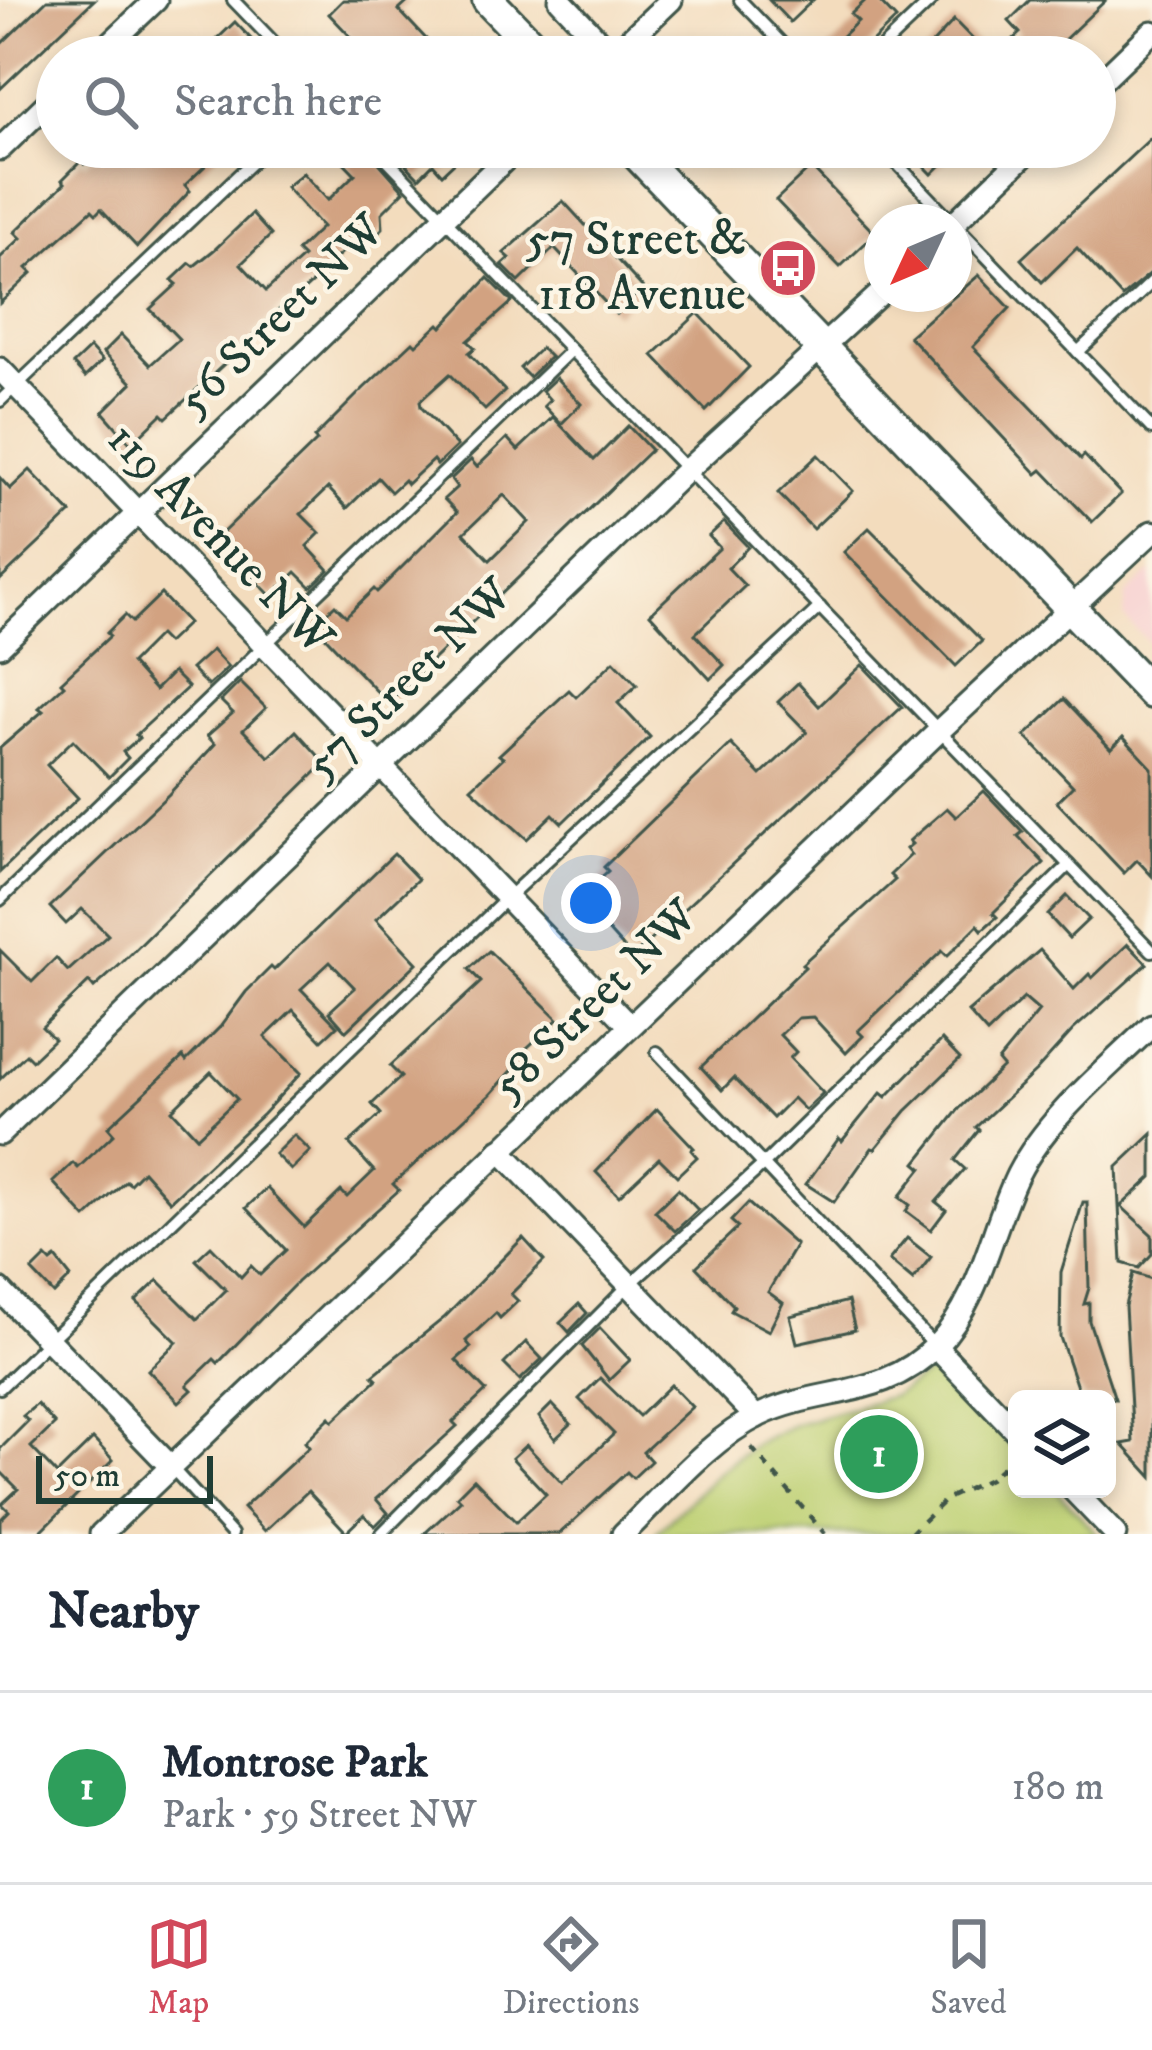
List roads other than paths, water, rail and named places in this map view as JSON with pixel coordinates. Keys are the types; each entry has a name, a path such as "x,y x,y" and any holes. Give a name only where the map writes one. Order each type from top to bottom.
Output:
{"main road":[{"path":"488,0 523,36"},
{"path":"650,168 1149,685"}],"street":[{"path":"118,36 156,0"},
{"path":"560,0 593,36"},
{"path":"633,36 670,0"},
{"path":"1116,67 1152,32"},
{"path":"0,149 36,114"},
{"name":"56 Street NW","path":"0,646 496,168"},
{"path":"972,205 1011,168"},
{"name":"57 Street NW","path":"0,1134 687,470 864,309"},
{"name":"119 Avenue NW","path":"5,385 138,513 630,1025"},
{"name":"58 Street NW","path":"101,1534 939,730 1152,532"},
{"path":"622,1534 746,1423 794,1402 871,1388 935,1346 980,1276 1019,1172 1039,1142 1152,1025"},
{"path":"500,1150 629,1285 746,1423"},
{"path":"0,1290 171,1467"},
{"path":"935,1346 1008,1423"},
{"path":"1081,1498 1115,1534"}],"lane":[{"path":"233,0 268,36"},
{"path":"740,0 775,36"},
{"path":"894,36 932,0"},
{"path":"5,385 245,168"},
{"path":"395,168 1152,951"},
{"path":"901,168 936,204"},
{"path":"972,241 1152,429"},
{"path":"1078,352 1152,282"},
{"path":"0,901 571,350"},
{"path":"0,1388 507,898 820,607"},
{"path":"381,1534 629,1285 763,1165 1069,865"},
{"path":"657,1052 935,1346"},
{"path":"171,1467 232,1534"}],"place":[{"name":"57 Street & 118 Avenue","path":"788,268"},
{"name":"Montrose Park","path":"879,1454"}]}
